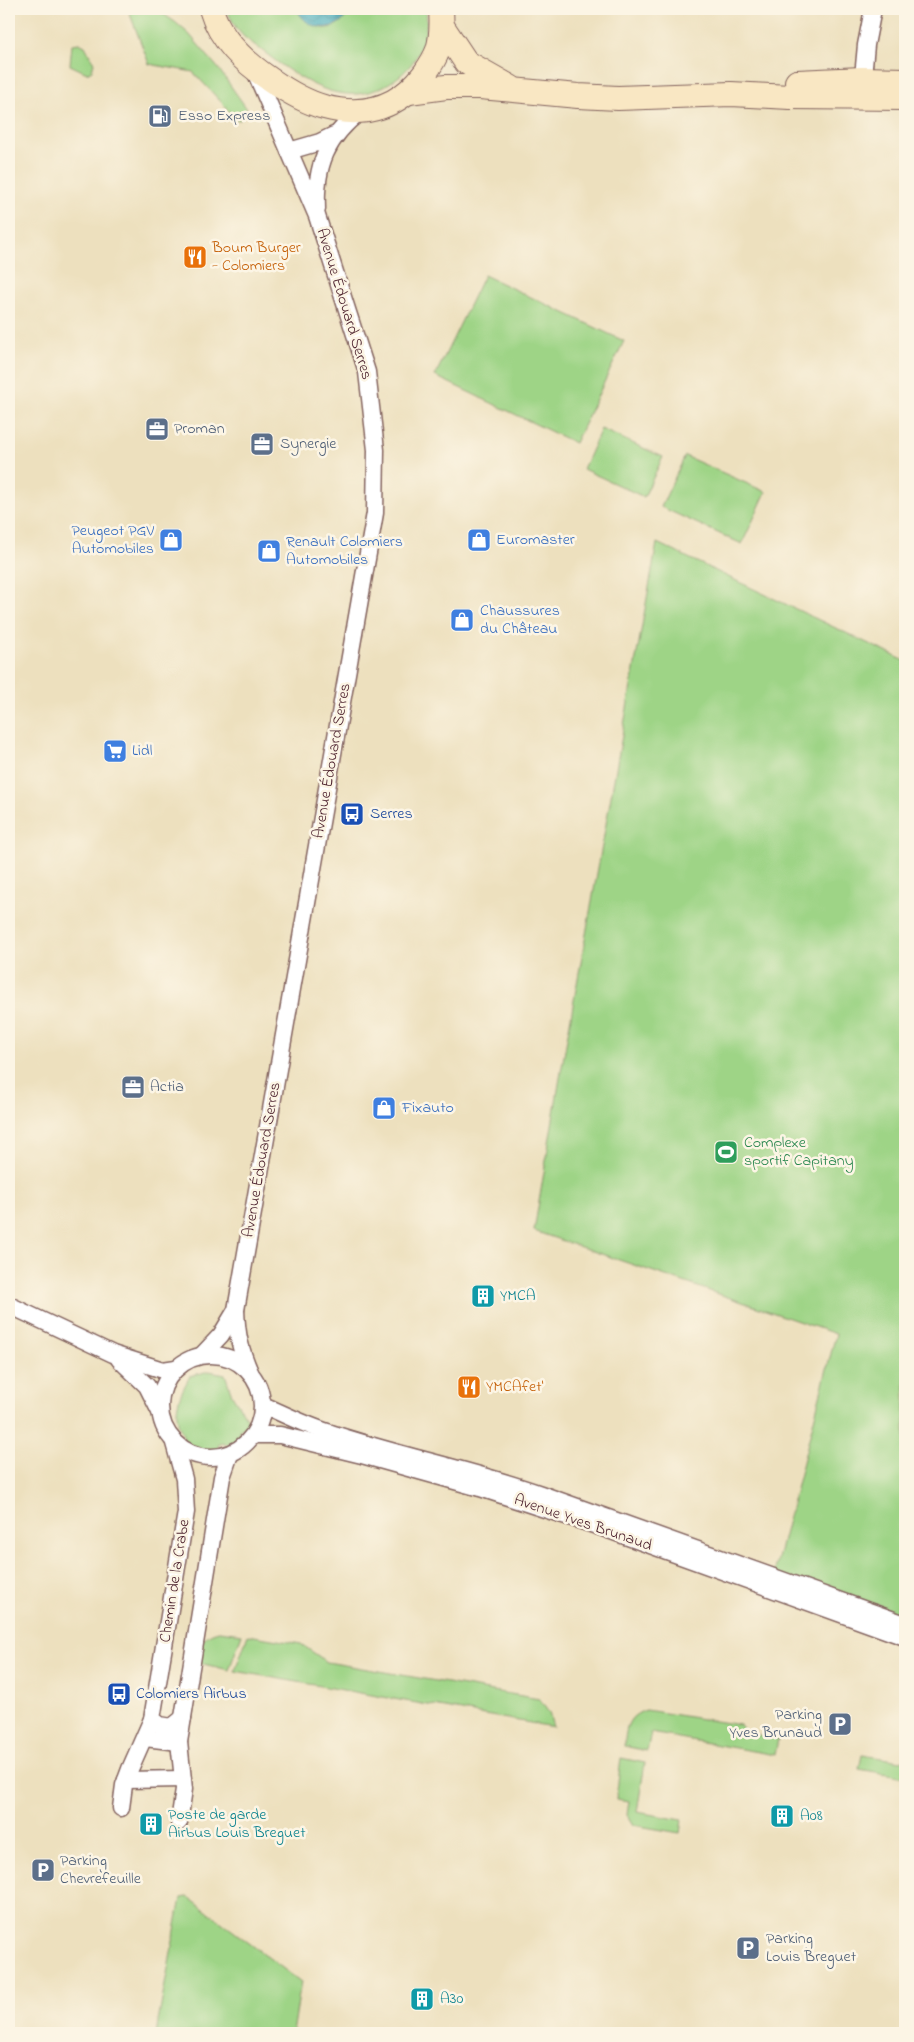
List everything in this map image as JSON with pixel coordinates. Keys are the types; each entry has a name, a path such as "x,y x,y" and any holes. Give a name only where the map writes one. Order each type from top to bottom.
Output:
{"main road":[{"path":"208,13 238,54 254,69 305,100 325,107 361,111 395,102 409,92 434,60 440,40 442,18"},
{"path":"442,18 466,62 516,91"},
{"path":"862,88 905,80"},
{"path":"409,92 446,87 618,98 731,94 791,83 862,88 905,98"}],"street":[{"path":"862,88 873,9"},
{"name":"Avenue Édouard Serres","path":"250,1372 241,1353 236,1310 375,513 376,444 367,372 317,216 254,69"},
{"name":"Avenue Édouard Serres","path":"317,216 317,179 323,158 334,135 344,124 361,111"},
{"name":"Avenue Édouard Serres","path":"289,151 320,142 334,135"},
{"path":"9,1305 113,1354 164,1370 176,1368"},
{"name":"Avenue Édouard Serres","path":"202,1355 221,1334 236,1310"},
{"path":"113,1354 147,1386 160,1412"},
{"path":"202,1355 220,1355 236,1361 250,1372 262,1393 261,1421 254,1435 244,1446 230,1454 217,1458 204,1458 188,1452 174,1443 163,1426 160,1412 160,1398 166,1382 176,1368 188,1360 202,1355"},
{"name":"Avenue Yves Brunaud","path":"263,1405 332,1434 484,1476 541,1494 905,1624"},
{"name":"Avenue Yves Brunaud","path":"254,1435 280,1435 362,1455 480,1488 603,1528 905,1637"},
{"name":"Chemin de la Crabe","path":"121,1808 126,1780 152,1720 186,1512 184,1479 174,1443"},
{"name":"Chemin de la Crabe","path":"179,1822 184,1796 179,1742 222,1477 230,1454"},
{"path":"152,1720 160,1725 172,1727 183,1718"},
{"path":"145,1738 179,1742"},
{"path":"126,1780 183,1779"}],"green space":[{"path":"128,9 156,9 189,34 218,68 247,109 240,120 234,119 224,105 193,72 149,64"},
{"path":"226,9 297,9 301,16 315,25 327,28 340,23 351,9 426,9 427,18 425,36 419,53 409,67 402,74 380,88 359,94 339,93 319,87 300,77 244,37 236,28"},
{"path":"79,43 85,46 94,63 92,70 87,73 70,65 72,44"},
{"path":"484,275 624,341 575,443 435,376"},
{"path":"601,429 663,457 644,497 583,469"},
{"path":"685,456 766,492 742,544 661,507"},
{"name":"Complexe sportif Capitany","path":"657,543 905,661 905,1631 772,1582 836,1334 534,1231"},
{"path":"209,1371 225,1374 232,1395 248,1420 246,1427 239,1430 239,1437 230,1445 220,1443 216,1450 199,1448 184,1441 177,1416 180,1398 190,1376"},
{"path":"219,1631 242,1634 229,1670 195,1662 200,1646 205,1638"},
{"path":"248,1635 301,1644 327,1662 539,1699 549,1713 553,1727 235,1671"},
{"path":"646,1710 740,1725 748,1733 778,1739 775,1755 651,1733 647,1751 624,1746 627,1728 631,1719"},
{"path":"862,1755 901,1761 905,1759 905,1777 859,1769"},
{"path":"621,1758 645,1763 637,1812 682,1820 680,1833 633,1825 627,1815 629,1801 616,1799"},
{"path":"188,1897 301,1982 293,2033 156,2033 181,1898"}],"water":[{"path":"297,9 351,9 339,23 324,27 309,23"}],"place":[{"name":"Esso Express","path":"160,116"},
{"name":"Boum Burger - Colomiers","path":"195,257"},
{"name":"Proman","path":"157,429"},
{"name":"Synergie","path":"262,444"},
{"name":"Peugeot PGV Automobiles","path":"171,540"},
{"name":"Euromaster","path":"479,540"},
{"name":"Renault Colomiers Automobiles","path":"269,551"},
{"name":"Chaussures du Château","path":"462,620"},
{"name":"Lidl","path":"115,751"},
{"name":"Serres","path":"352,814"},
{"name":"Actia","path":"133,1087"},
{"name":"Fixauto","path":"384,1108"},
{"name":"Complexe sportif Capitany","path":"726,1152"},
{"name":"YMCA","path":"483,1296"},
{"name":"YMCAfet'","path":"469,1387"},
{"name":"Colomiers Airbus","path":"119,1694"},
{"name":"Parking Yves Brunaud","path":"840,1724"},
{"name":"A08","path":"782,1816"},
{"name":"Poste de garde Airbus Louis Breguet","path":"151,1824"},
{"name":"Parking Chevrefeuille","path":"43,1870"},
{"name":"Parking Louis Breguet","path":"748,1948"},
{"name":"A30","path":"422,1999"}]}
